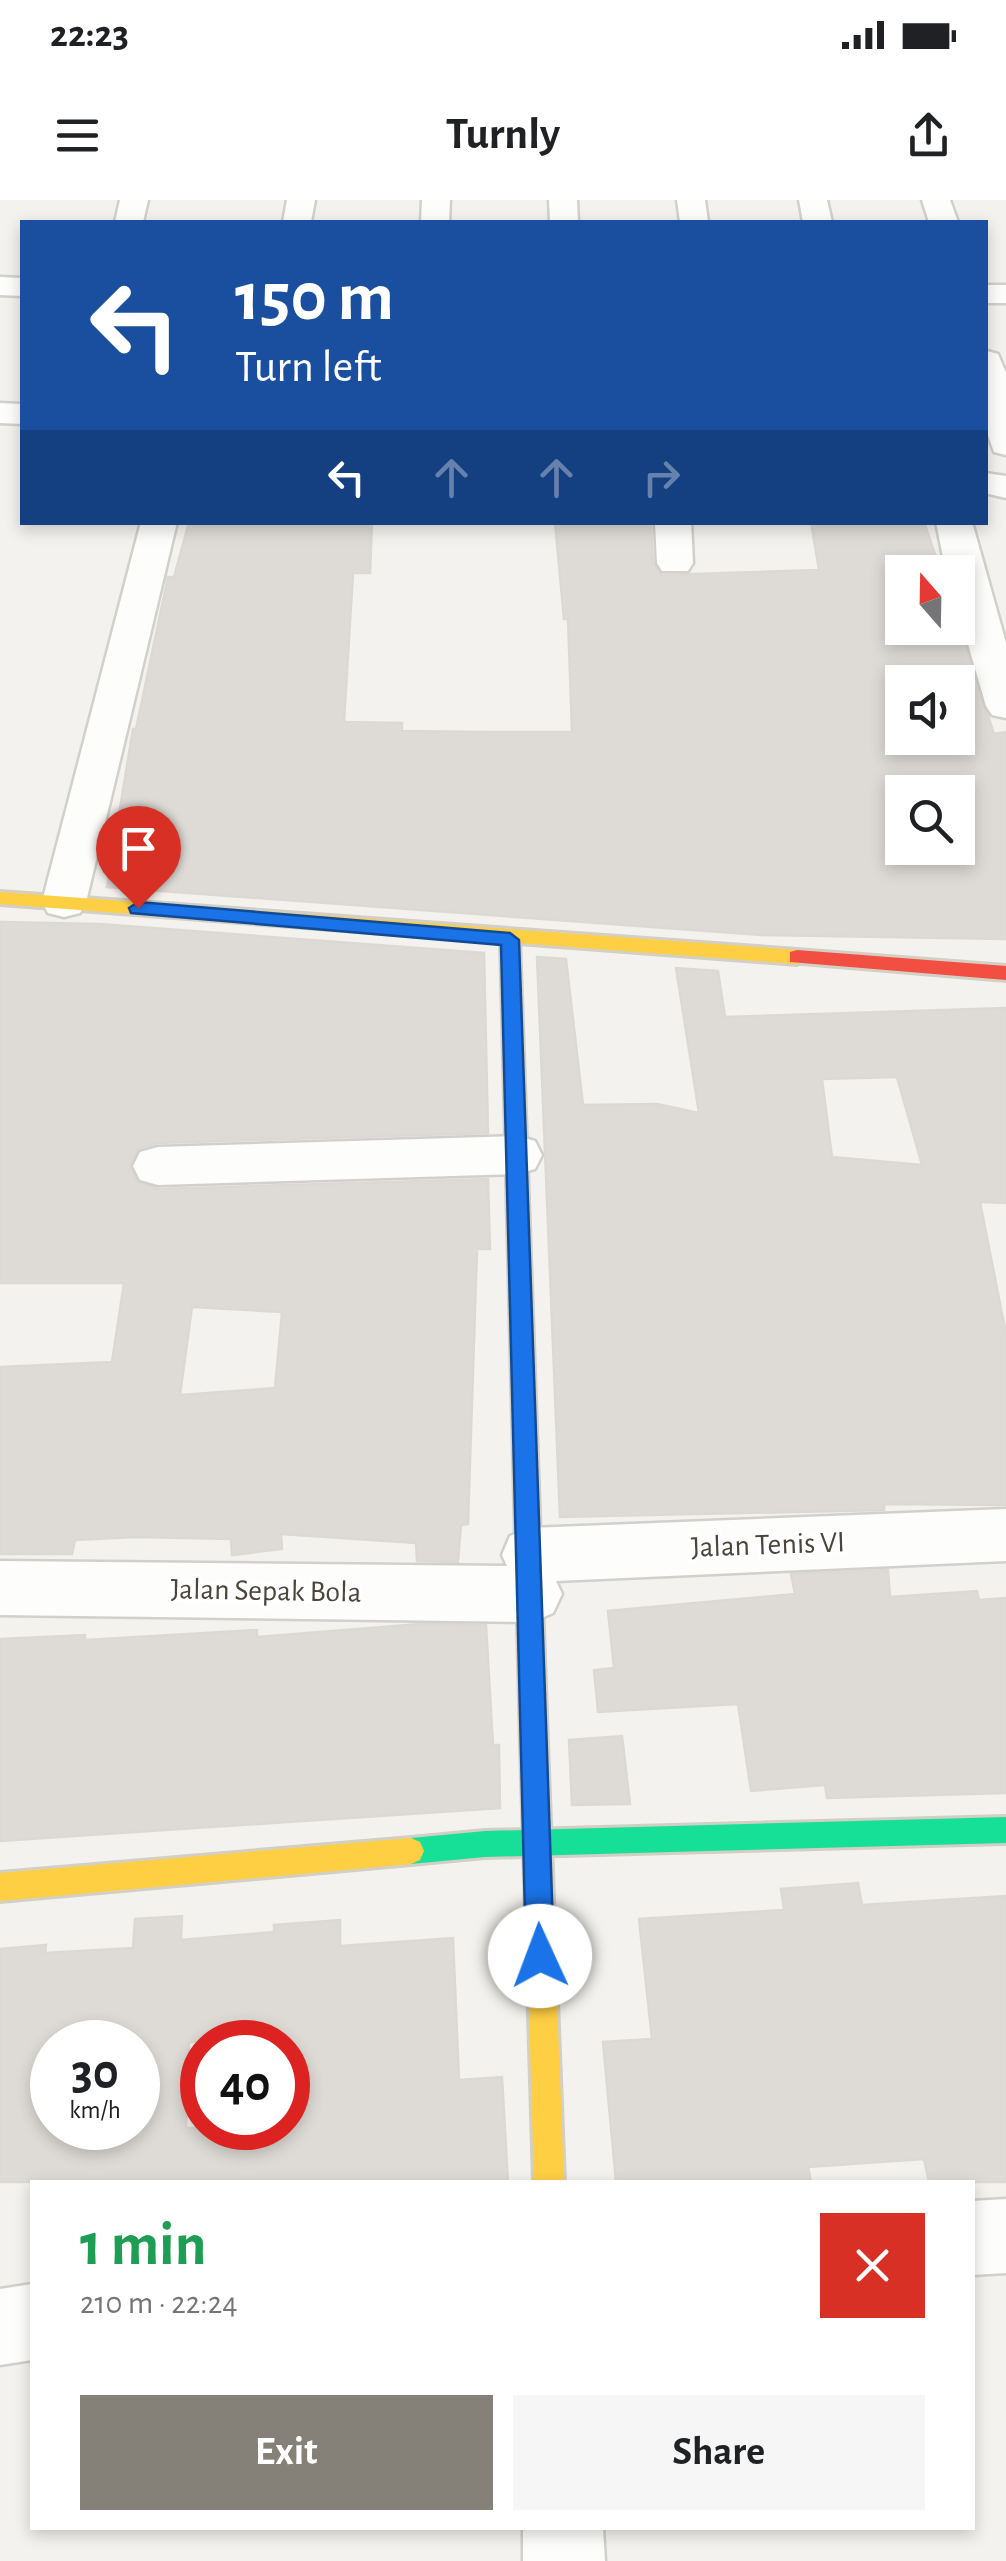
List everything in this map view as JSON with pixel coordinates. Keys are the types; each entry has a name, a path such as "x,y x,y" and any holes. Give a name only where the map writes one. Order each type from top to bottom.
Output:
{"street":[{"path":"993,361 1006,446"},
{"path":"64,902 158,525"},
{"path":"674,525 675,563"},
{"path":"954,525 958,550 1006,706"},
{"path":"0,898 510,940 1006,973"},
{"path":"510,940 532,1575 535,1843 549,2180"},
{"path":"158,1166 517,1154"},
{"name":"Jalan Tenis VI","path":"532,1575 1006,1535"},
{"name":"Jalan Sepak Bola","path":"0,1588 532,1575"},
{"path":"0,1886 535,1843 1006,1830"},
{"path":"975,2238 1006,2236"},
{"path":"0,2326 30,2322"},
{"path":"563,2530 564,2561"}],"building":[{"path":"188,525 372,525 370,573 353,573 344,722 402,723 402,731 572,732 568,619 564,619 555,525 651,525 653,563 662,575 819,570 812,525 925,525 935,555 885,555 885,645 965,645 971,665 885,665 885,755 975,755 975,676 994,734 1006,732 1006,939 761,935 107,887 168,577 174,577"},
{"path":"0,922 100,924 484,953 488,1133 158,1143 139,1148 130,1164 137,1182 158,1189 488,1179 490,1249 477,1249 468,1524 461,1525 458,1562 417,1561 416,1543 281,1534 282,1549 232,1555 231,1539 136,1537 75,1540 72,1554 0,1554 0,1367 112,1362 124,1283 0,1283","holes":["192,1307 282,1312 275,1388 180,1395"]},
{"path":"537,957 566,959 583,1105 657,1104 699,1113 676,968 718,971 725,1017 1006,1008 1006,1203 980,1202 1006,1334 1006,1505 884,1504 884,1510 560,1517","holes":["897,1077 922,1165 832,1157 822,1079"]},
{"path":"888,1570 890,1597 977,1591 979,1600 1006,1598 1006,1793 827,1798 825,1785 751,1791 738,1704 598,1712 594,1670 614,1668 608,1611 795,1594 791,1574"},
{"path":"420,1624 486,1625 493,1745 499,1745 500,1808 0,1841 0,1639 85,1635 85,1640 257,1630 257,1637"},
{"path":"622,1736 630,1804 572,1805 569,1740"},
{"path":"858,1883 862,1905 1006,1896 1006,2182 929,2180 924,2159 808,2167 811,2180 616,2180 603,2042 652,2039 639,1919 784,1910 781,1889"},
{"path":"182,1916 181,1940 274,1932 274,1925 340,1920 340,1946 453,1938 459,2080 502,2077 508,2180 0,2182 0,1949 46,1945 45,1953 133,1948 135,1919"}],"traffic: fast":[{"path":"510,939 534,1744"},
{"path":"411,1851 485,1844 1006,1830"}],"traffic: slow":[{"path":"0,898 797,957"},
{"path":"534,1744 549,2180"},
{"path":"0,1887 411,1851"}],"traffic: jam":[{"path":"797,957 1006,973"}],"route":[{"path":"138,908 510,940 540,1956"}]}
